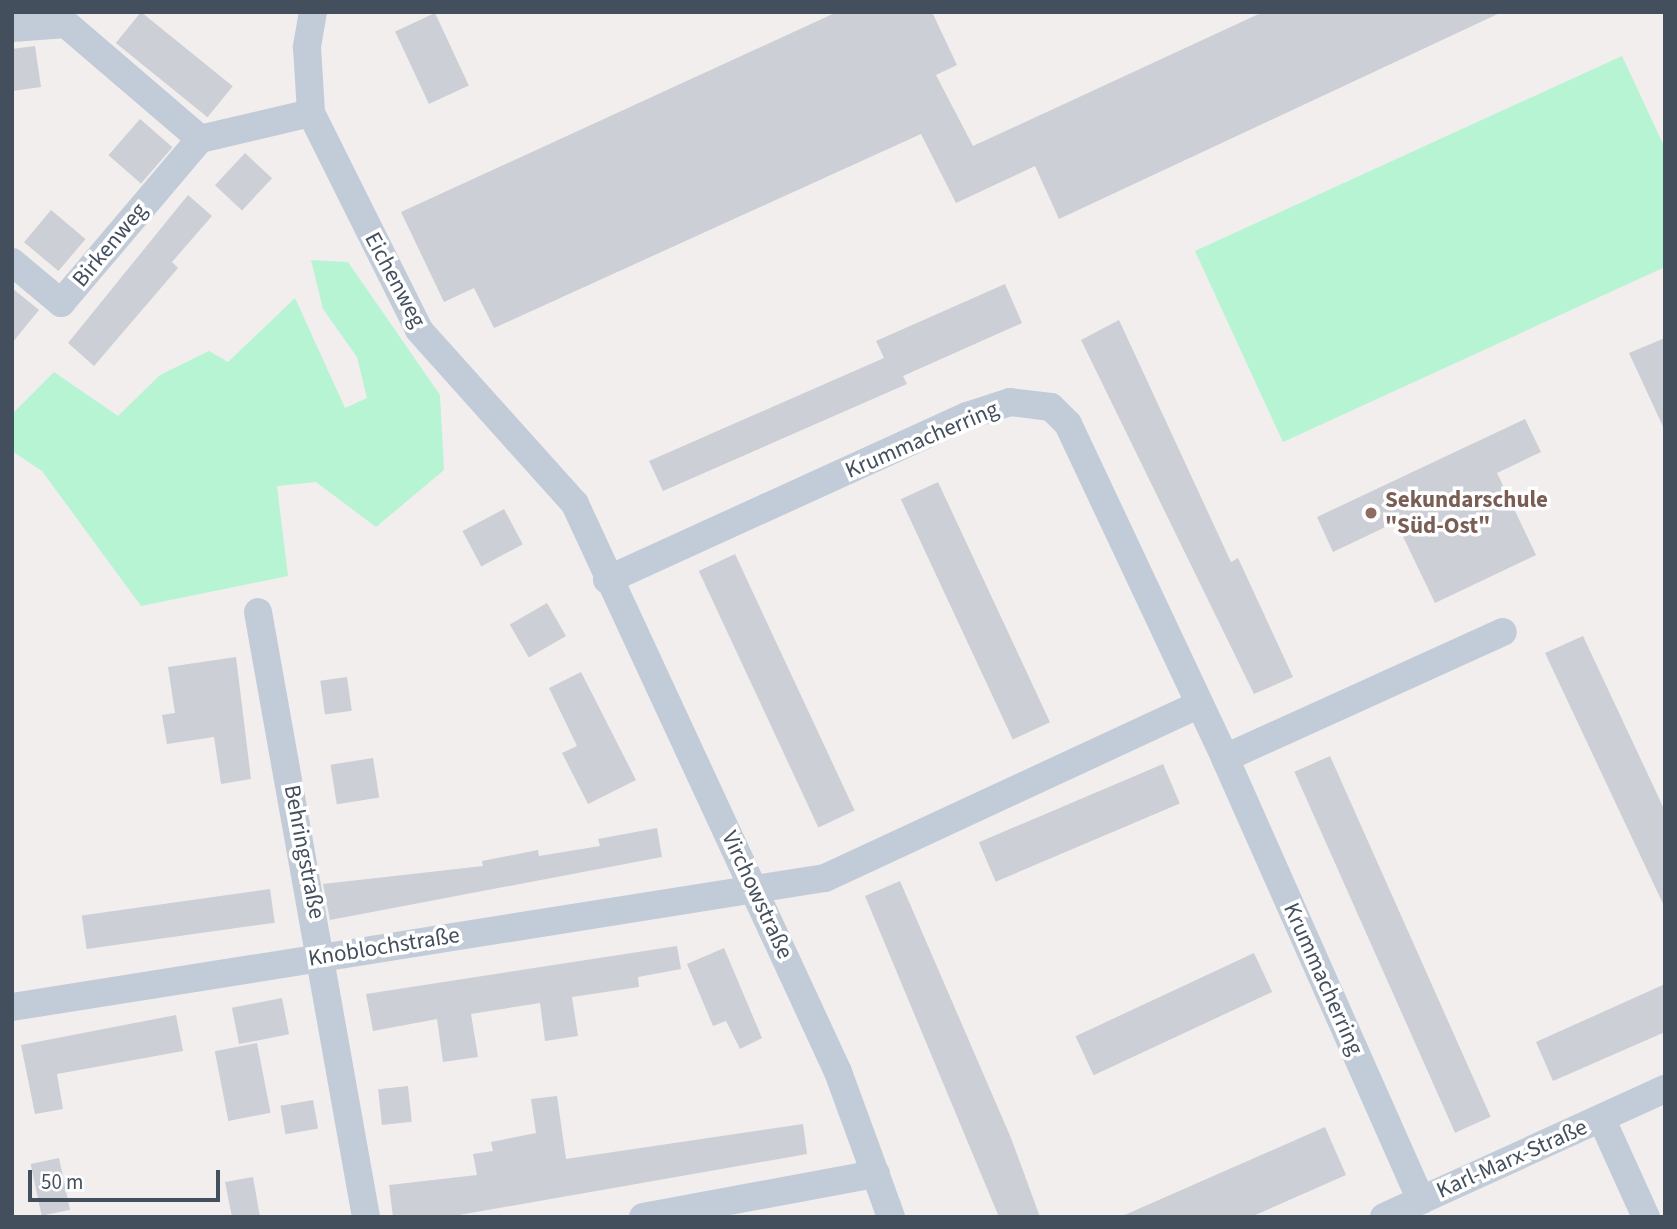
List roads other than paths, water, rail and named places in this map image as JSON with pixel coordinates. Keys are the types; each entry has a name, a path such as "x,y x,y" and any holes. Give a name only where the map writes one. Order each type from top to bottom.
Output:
{"street":[{"name":"Eichenweg","path":"313,12 307,47 311,113 408,313 562,487 607,580"},
{"path":"12,28 66,24 200,139 311,113"},
{"name":"Birkenweg","path":"12,262 61,303 200,139"},
{"name":"Krummacherring","path":"607,580 967,416 1010,402 1051,407 1068,424 1197,705 1225,758 1421,1200"},
{"name":"Virchowstraße","path":"607,580 756,890 876,1174 891,1217"},
{"name":"Behringstraße","path":"258,611 324,957 366,1217"},
{"path":"1225,758 1503,632"},
{"path":"756,890 825,878 1197,705"},
{"name":"Knoblochstraße","path":"12,1007 756,890"},
{"name":"Karl-Marx-Straße","path":"1384,1217 1665,1089"},
{"name":"Karl-Marx-Straße","path":"1602,1119 1646,1217"},
{"path":"643,1217 876,1174"}],"place":[{"name":"Sekundarschule \"Süd-Ost\"","path":"1371,513"}]}
